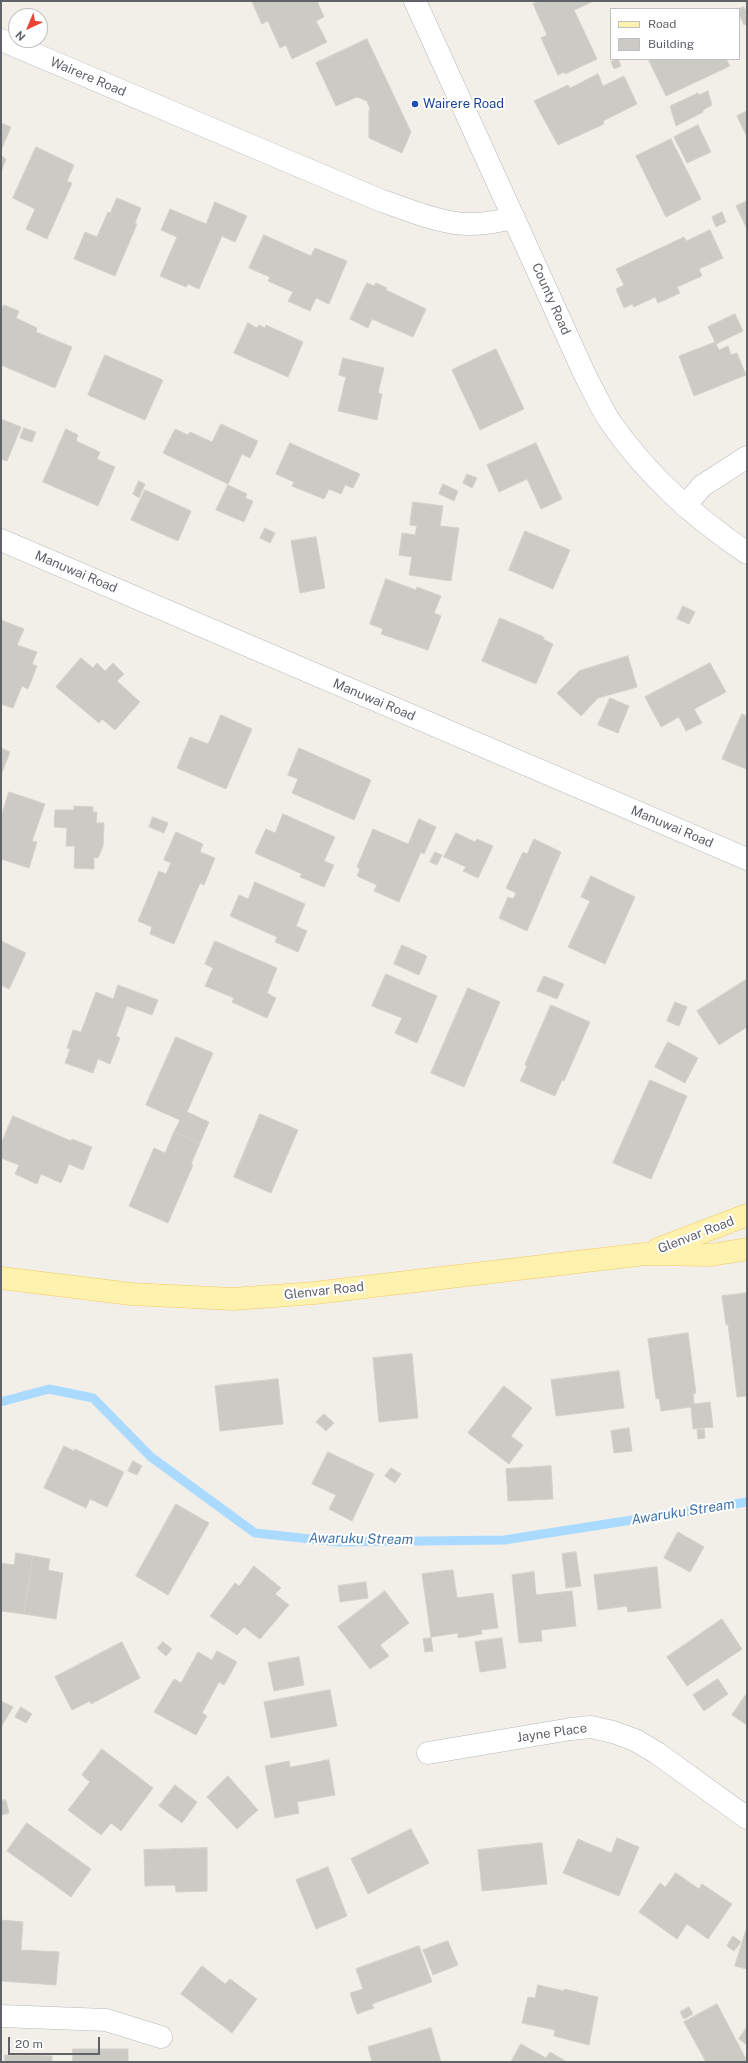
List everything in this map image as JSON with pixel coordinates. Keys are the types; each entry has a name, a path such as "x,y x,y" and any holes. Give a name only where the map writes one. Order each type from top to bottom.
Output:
{"main road":[{"name":"Glenvar Road","path":"645,1254 747,1215"},
{"name":"Glenvar Road","path":"1,1278 131,1294 233,1299 314,1293 645,1254 711,1254 747,1249"}],"street":[{"name":"County Road","path":"415,1 585,375 610,422 647,469 685,506 747,553"},
{"name":"Wairere Road","path":"1,40 382,201 430,217 457,224 484,224 514,218"},
{"path":"685,506 702,486 747,457"},
{"name":"Manuwai Road","path":"1,540 747,859"},
{"name":"Jayne Place","path":"428,1753 591,1727 613,1732 635,1740 657,1753 747,1818"},
{"path":"1,2016 106,2020 161,2037"}],"building":[{"path":"252,1 317,1 324,17 316,21 327,42 292,59 286,45 280,48 268,21 262,24"},
{"path":"540,1 594,1 574,10 597,59 565,74 564,72 558,75 541,38 547,35 533,4"},
{"path":"744,7 747,13 747,24 744,25 740,16 740,9"},
{"path":"367,39 411,132 402,153 369,138 370,109 367,101 357,97 336,106 316,63"},
{"path":"618,60 621,66 614,69 611,62"},
{"path":"727,60 730,66 666,96 649,61"},
{"path":"598,74 603,86 624,76 637,104 603,121 604,124 558,145 534,101 568,85 570,88"},
{"path":"708,91 712,105 703,110 703,112 676,126 670,106 698,93 699,95"},
{"path":"747,111 747,137 737,116"},
{"path":"1,123 11,127 1,150"},
{"path":"698,125 711,152 687,163 674,137"},
{"path":"671,139 701,199 666,217 636,156"},
{"path":"36,147 74,165 67,181 72,183 47,239 26,229 35,209 13,198"},
{"path":"1,156 6,159 1,172"},
{"path":"117,198 141,208 135,223 137,224 115,276 74,259 85,232 97,237 108,212 110,213"},
{"path":"747,201 747,229 736,206"},
{"path":"215,202 247,216 235,242 222,236 199,289 188,284 186,287 160,276 177,237 161,230 170,209 206,224"},
{"path":"722,212 726,222 716,227 712,217"},
{"path":"710,230 723,258 699,269 702,276 677,287 680,293 658,303 655,297 634,307 632,304 624,308 616,289 624,285 616,269 684,237 686,241"},
{"path":"264,235 311,256 315,248 347,261 329,304 316,298 310,311 288,301 293,292 268,281 270,277 249,268"},
{"path":"367,283 374,286 376,283 387,288 386,290 426,309 413,337 372,319 368,328 350,319"},
{"path":"4,305 19,311 16,318 37,328 36,332 72,347 55,388 1,365 1,311"},
{"path":"735,314 743,331 716,344 719,350 728,346 731,355 737,353 746,375 694,396 679,356 715,342 708,327"},
{"path":"248,323 257,328 259,325 265,328 266,325 303,342 288,377 234,353"},
{"path":"496,349 524,409 480,430 452,370"},
{"path":"105,355 163,380 145,420 88,395"},
{"path":"343,358 384,368 378,393 382,394 377,420 338,411 346,377 339,375"},
{"path":"1,419 21,427 7,461 1,459"},
{"path":"221,424 258,441 250,458 242,454 228,484 163,453 175,429 188,435 190,432 212,442"},
{"path":"24,428 36,432 32,442 20,438"},
{"path":"66,429 78,435 76,441 100,452 97,459 115,467 98,506 43,482"},
{"path":"290,443 360,474 353,488 345,485 341,494 329,489 324,499 292,486 294,482 276,474"},
{"path":"536,443 562,499 541,509 527,479 499,492 487,465"},
{"path":"467,474 477,478 472,488 463,483"},
{"path":"139,481 145,484 139,498 133,494"},
{"path":"443,484 458,491 454,501 439,494"},
{"path":"228,485 247,494 245,498 253,501 244,522 216,510"},
{"path":"145,490 191,511 178,541 131,520"},
{"path":"413,502 443,506 440,526 459,528 451,581 409,575 412,557 399,555 402,533 415,535 417,526 410,525"},
{"path":"265,528 275,533 270,543 260,538"},
{"path":"525,531 570,550 553,589 509,570"},
{"path":"316,537 325,588 300,593 291,541"},
{"path":"386,579 416,590 417,587 441,596 434,613 441,616 428,650 381,634 383,629 370,624"},
{"path":"683,606 695,612 689,624 677,619"},
{"path":"500,618 544,637 543,639 553,644 536,684 482,661"},
{"path":"1,620 24,629 17,645 37,652 32,664 37,666 28,689 22,686 13,708 1,704"},
{"path":"628,656 637,687 598,698 581,716 557,693 579,671"},
{"path":"81,658 93,668 97,663 105,671 113,663 124,674 117,681 140,702 115,730 102,719 99,723 56,687"},
{"path":"710,663 726,692 694,709 702,723 686,731 679,717 661,727 645,697"},
{"path":"610,698 629,706 618,733 598,725"},
{"path":"742,714 747,716 746,769 722,759"},
{"path":"221,715 252,729 226,789 177,768 190,737 208,744"},
{"path":"1,748 10,752 1,775"},
{"path":"299,748 371,780 354,820 292,793 298,779 288,775"},
{"path":"9,792 45,804 32,841 37,842 29,868 1,859 1,817"},
{"path":"74,806 93,807 93,812 97,812 96,823 104,823 103,846 98,858 94,857 94,869 74,868 75,846 66,846 67,828 54,827 55,810 74,810"},
{"path":"283,814 335,837 324,861 334,865 324,887 300,877 302,874 255,853 266,829 275,833"},
{"path":"153,817 168,823 164,833 149,827"},
{"path":"419,819 436,827 424,854 421,852 399,902 374,891 377,885 357,876 360,869 357,867 373,829 408,844"},
{"path":"176,832 203,844 200,852 215,858 204,885 200,883 174,944 150,934 152,927 138,921 159,871 166,874 171,863 164,860"},
{"path":"456,833 475,842 477,839 493,846 478,878 463,871 466,867 444,857"},
{"path":"534,839 561,852 527,931 499,918 508,897 513,899 516,893 506,888 523,852 527,854"},
{"path":"435,852 442,855 437,865 430,862"},
{"path":"591,876 635,897 605,964 568,947 590,901 581,897"},
{"path":"255,882 305,904 296,926 307,931 298,952 275,942 277,937 230,916 239,895 248,899"},
{"path":"1,941 26,953 9,989 1,985"},
{"path":"215,941 277,968 267,993 276,998 267,1018 232,1002 234,998 205,986 213,968 205,964"},
{"path":"402,945 427,956 419,975 394,964"},
{"path":"386,974 437,996 417,1043 395,1033 402,1018 372,1006"},
{"path":"544,976 564,984 557,999 537,991"},
{"path":"747,979 747,1027 719,1045 697,1011"},
{"path":"118,985 158,1000 152,1015 127,1006 116,1036 120,1038 110,1064 98,1059 93,1073 65,1063 70,1049 67,1048 73,1030 81,1032 96,992 113,999"},
{"path":"468,988 500,1002 464,1087 431,1073"},
{"path":"675,1002 687,1007 679,1026 667,1021"},
{"path":"551,1005 590,1022 564,1081 562,1080 555,1096 520,1081 527,1066 525,1065"},
{"path":"176,1037 213,1053 187,1112 209,1122 200,1143 174,1132 180,1120 146,1105"},
{"path":"668,1042 698,1058 685,1083 655,1067"},
{"path":"650,1080 687,1096 651,1179 613,1163"},
{"path":"260,1114 298,1130 271,1193 234,1177"},
{"path":"13,1116 71,1141 72,1139 92,1147 83,1170 69,1164 61,1183 41,1174 37,1184 15,1174 19,1165 1,1158 1,1144"},
{"path":"174,1132 200,1143 191,1164 193,1165 168,1223 129,1206 154,1148 165,1153"},
{"path":"747,1293 747,1396 737,1397 728,1324 726,1325 722,1296"},
{"path":"688,1333 696,1393 693,1394 694,1404 710,1402 713,1427 693,1429 691,1407 661,1411 659,1398 656,1399 648,1339"},
{"path":"412,1354 418,1418 379,1422 373,1358"},
{"path":"619,1371 624,1408 556,1416 551,1380"},
{"path":"278,1379 283,1424 220,1431 215,1386"},
{"path":"504,1386 532,1408 511,1436 523,1445 509,1464 468,1433"},
{"path":"324,1414 334,1423 326,1431 316,1422"},
{"path":"629,1428 632,1451 614,1453 611,1431"},
{"path":"704,1429 705,1438 698,1439 697,1430"},
{"path":"64,1446 74,1451 75,1449 124,1472 107,1507 90,1499 86,1508 44,1488"},
{"path":"328,1452 374,1474 352,1521 329,1509 336,1495 312,1484"},
{"path":"133,1461 142,1466 137,1475 128,1471"},
{"path":"551,1466 553,1499 508,1501 506,1469"},
{"path":"391,1468 401,1474 395,1483 385,1476"},
{"path":"176,1504 209,1523 168,1595 136,1576"},
{"path":"678,1532 704,1547 690,1572 664,1558"},
{"path":"576,1552 581,1586 566,1588 562,1554"},
{"path":"16,1553 33,1556 24,1614 1,1611 1,1563 14,1565"},
{"path":"33,1556 50,1559 48,1570 63,1573 56,1619 24,1614"},
{"path":"254,1566 281,1588 275,1594 289,1605 260,1639 244,1627 237,1635 210,1616 235,1583 239,1586"},
{"path":"657,1567 661,1608 628,1612 627,1606 598,1610 594,1575"},
{"path":"453,1570 457,1598 493,1593 498,1628 481,1630 482,1634 458,1638 458,1633 431,1637 422,1574"},
{"path":"534,1572 536,1595 572,1591 576,1626 541,1630 542,1641 519,1643 512,1575"},
{"path":"366,1582 368,1598 340,1602 338,1586"},
{"path":"385,1591 409,1623 380,1645 389,1656 370,1669 338,1627"},
{"path":"722,1619 742,1649 687,1686 667,1657"},
{"path":"431,1638 433,1651 425,1652 423,1639"},
{"path":"502,1638 506,1668 480,1672 475,1642"},
{"path":"122,1642 140,1678 91,1704 90,1701 72,1710 55,1677"},
{"path":"163,1642 172,1649 166,1656 157,1648"},
{"path":"217,1651 237,1662 224,1685 219,1682 202,1713 207,1716 196,1735 154,1712 174,1679 181,1683 198,1652 212,1660"},
{"path":"299,1657 304,1685 274,1691 268,1663"},
{"path":"718,1679 728,1694 704,1711 693,1695"},
{"path":"330,1690 337,1726 271,1738 264,1702"},
{"path":"747,1693 747,1725 732,1715"},
{"path":"1,1701 13,1707 1,1727"},
{"path":"21,1707 32,1714 26,1723 15,1717"},
{"path":"102,1749 153,1788 121,1831 111,1823 101,1835 68,1810 90,1782 82,1775"},
{"path":"329,1760 335,1795 297,1802 299,1813 275,1818 265,1766 289,1761 290,1767"},
{"path":"228,1776 258,1810 237,1829 207,1797"},
{"path":"175,1785 197,1802 182,1823 159,1806"},
{"path":"6,1800 9,1813 1,1815 1,1801"},
{"path":"27,1823 91,1869 71,1897 7,1851"},
{"path":"411,1829 429,1863 368,1894 351,1859"},
{"path":"617,1838 639,1847 619,1896 563,1873 578,1839 611,1853"},
{"path":"542,1843 547,1884 482,1891 478,1850"},
{"path":"207,1848 207,1891 176,1892 175,1885 145,1886 144,1850"},
{"path":"328,1867 347,1916 316,1929 296,1880"},
{"path":"676,1873 699,1889 702,1884 732,1904 708,1939 687,1924 677,1939 639,1912 660,1883 665,1887"},
{"path":"1,1920 23,1922 21,1950 59,1952 56,1985 1,1981"},
{"path":"747,1927 747,1969 735,1966"},
{"path":"733,1936 741,1942 734,1951 727,1946"},
{"path":"448,1941 458,1965 433,1975 423,1950"},
{"path":"419,1946 432,1982 372,2004 374,2008 357,2014 350,1993 363,1989 356,1969"},
{"path":"202,1966 225,1984 230,1979 257,1999 232,2033 181,1994"},
{"path":"538,1985 598,1997 589,2045 554,2036 555,2030 522,2023 528,1997 535,1998"},
{"path":"717,2004 747,2062 706,2062 684,2022"},
{"path":"689,2007 693,2014 684,2019 680,2012"},
{"path":"747,2027 747,2045 739,2039"},
{"path":"431,2028 441,2062 372,2062 368,2047"},
{"path":"521,2044 546,2058 550,2052 567,2062 511,2062"},
{"path":"73,2049 128,2049 128,2062 73,2062"},
{"path":"5,2055 52,2056 52,2062 5,2062"}],"waterway":[{"name":"Awaruku Stream","path":"1,1402 49,1389 93,1398 151,1457 255,1533 339,1542 504,1540 747,1502"}],"place":[{"name":"Wairere Road","path":"415,104"}]}
